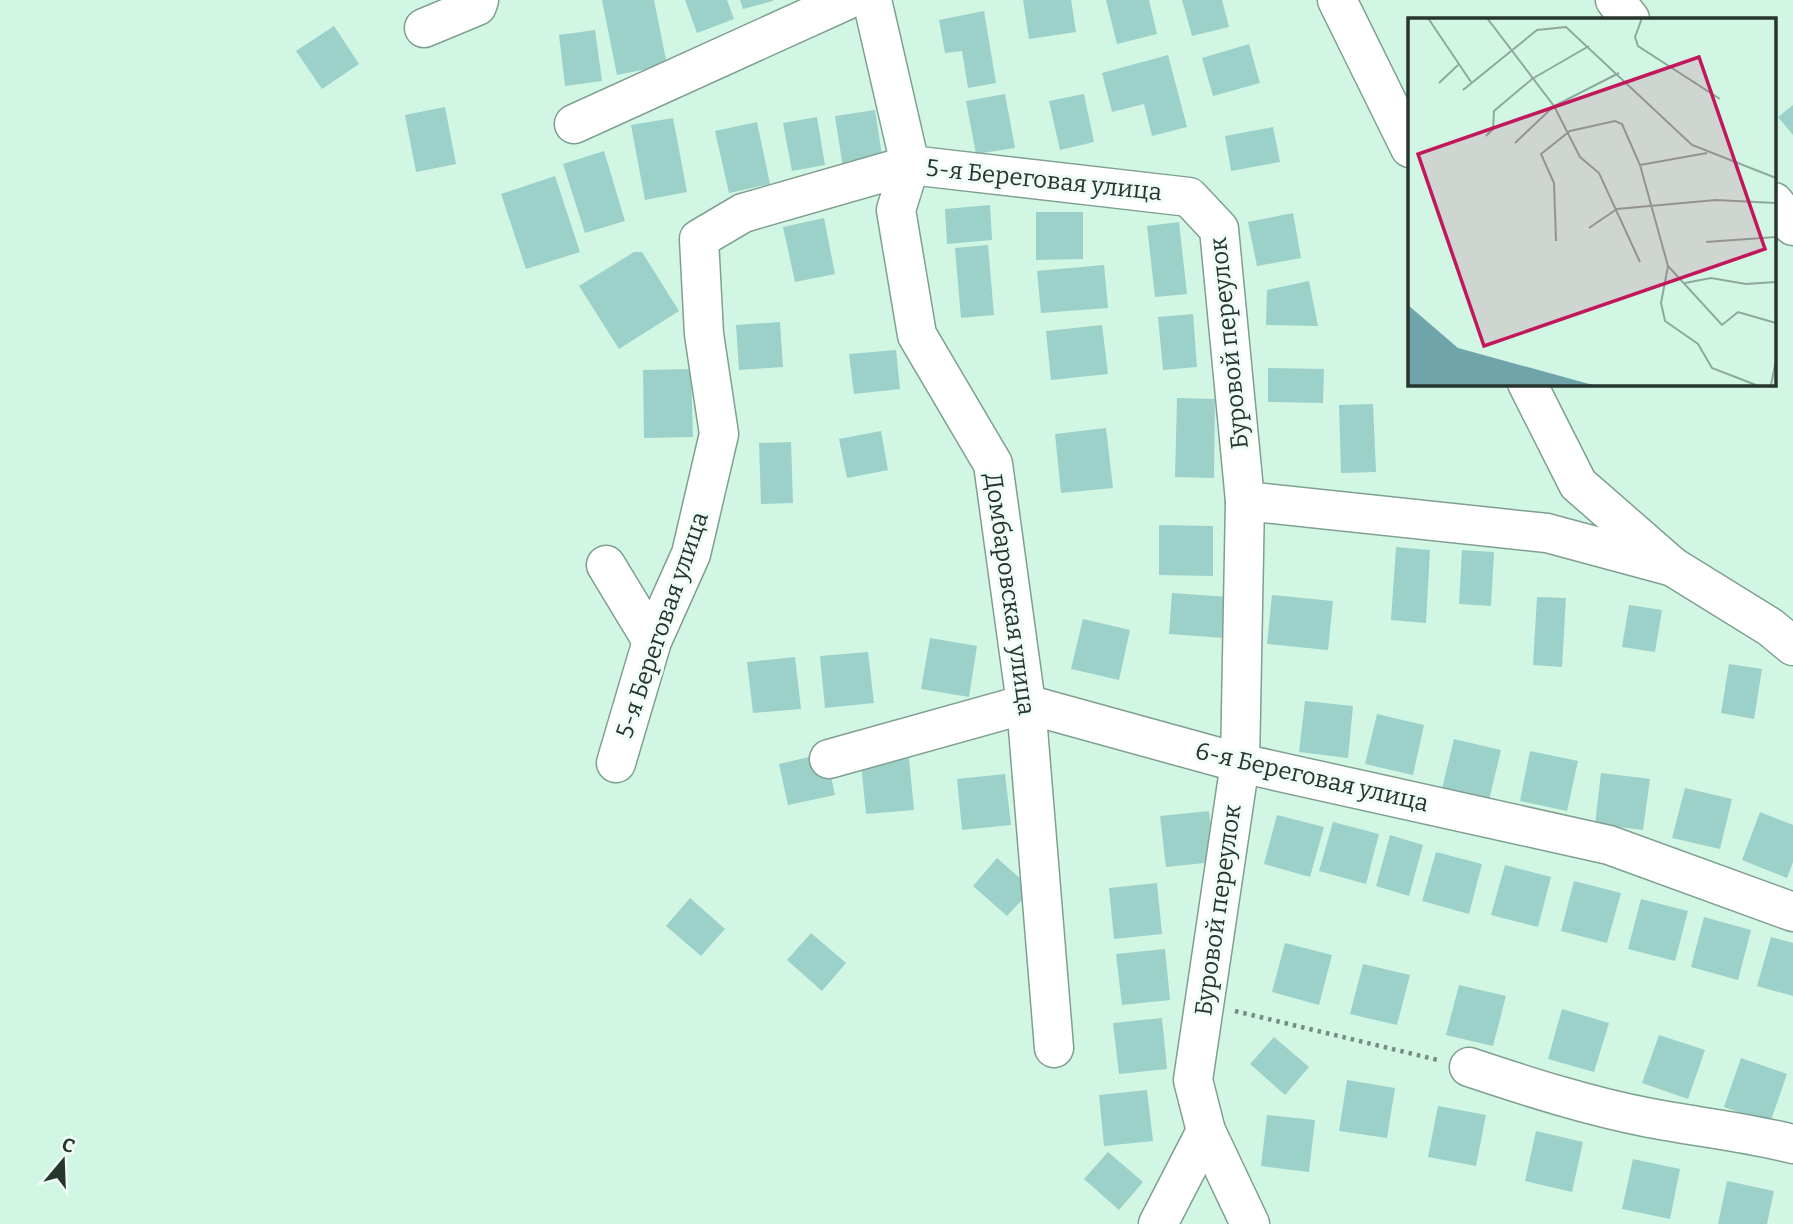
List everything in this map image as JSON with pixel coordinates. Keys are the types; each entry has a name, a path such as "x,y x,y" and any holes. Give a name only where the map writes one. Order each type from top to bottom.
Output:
{"street":[{"path":"424,28 477,6 479,0"},
{"path":"574,124 847,0"},
{"path":"872,0 910,165"},
{"path":"1337,0 1408,144"},
{"path":"1615,0 1629,18"},
{"name":"5-я Береговая улица","path":"616,763 652,641 691,554 719,434 704,334 699,239 743,213 910,165 1189,197"},
{"name":"Домбаровская улица","path":"910,165 896,210 917,335 993,464 1026,704 1054,1048"},
{"name":"Буровой переулок","path":"1189,197 1219,229 1245,501 1240,763 1193,1080 1206,1131 1250,1224"},
{"path":"1776,205 1793,226"},
{"path":"1528,385 1578,484 1673,567 1770,627 1793,646"},
{"path":"1547,533 1578,484"},
{"path":"1245,501 1547,533 1673,567"},
{"path":"606,565 652,641"},
{"path":"829,759 1026,704"},
{"name":"6-я Береговая улица","path":"1026,704 1240,763 1609,845 1793,912"},
{"path":"1469,1068 1561,1098 1650,1118 1752,1134 1793,1144"},
{"path":"1158,1224 1206,1131"}],"path":[{"path":"1204,1003 1469,1068"}],"building":[{"path":"602,0 654,0 667,65 617,75"},
{"path":"685,0 727,0 734,19 697,33"},
{"path":"740,0 773,0 773,1 743,9"},
{"path":"1023,0 1071,0 1076,32 1029,39"},
{"path":"1106,0 1149,0 1157,34 1117,44"},
{"path":"1182,0 1222,0 1229,27 1192,36"},
{"path":"984,11 996,83 968,88 962,51 945,53 939,20"},
{"path":"334,26 359,64 322,89 296,51"},
{"path":"595,30 602,81 565,86 559,35"},
{"path":"1249,44 1260,83 1213,96 1202,58"},
{"path":"1168,55 1187,127 1152,136 1144,104 1112,112 1102,73"},
{"path":"1005,94 1015,148 976,154 966,101"},
{"path":"1084,94 1094,142 1060,150 1049,101"},
{"path":"1793,105 1793,135 1778,117"},
{"path":"445,107 456,164 416,172 405,115"},
{"path":"875,110 883,162 843,168 835,116"},
{"path":"817,117 825,165 792,171 783,123"},
{"path":"673,118 687,192 645,200 631,125"},
{"path":"757,122 770,184 729,193 715,131"},
{"path":"1273,127 1280,162 1231,171 1225,136"},
{"path":"604,151 625,221 585,233 563,164"},
{"path":"555,176 580,252 526,269 501,194"},
{"path":"990,205 992,240 947,244 945,209"},
{"path":"1036,212 1083,212 1083,259 1036,260"},
{"path":"1293,213 1301,258 1257,266 1248,222"},
{"path":"824,218 835,274 795,282 783,227"},
{"path":"1179,222 1187,294 1155,297 1147,226"},
{"path":"988,245 994,315 961,318 955,248"},
{"path":"634,252 642,252 679,311 619,349 579,286"},
{"path":"1104,265 1108,308 1041,313 1037,271"},
{"path":"1309,281 1318,326 1266,325 1267,290"},
{"path":"1193,314 1197,367 1163,370 1158,317"},
{"path":"780,322 783,367 739,370 736,325"},
{"path":"1102,325 1108,374 1051,380 1046,331"},
{"path":"896,350 900,389 854,394 849,354"},
{"path":"1268,368 1324,369 1323,403 1268,402"},
{"path":"691,369 693,437 644,438 643,370"},
{"path":"1177,398 1215,399 1214,478 1175,477"},
{"path":"1373,404 1376,472 1341,473 1339,405"},
{"path":"1106,428 1113,488 1061,493 1055,434"},
{"path":"881,431 888,470 847,478 839,439"},
{"path":"791,442 793,503 761,504 759,443"},
{"path":"1159,525 1213,526 1213,576 1159,575"},
{"path":"1396,547 1430,550 1426,623 1391,620"},
{"path":"1462,550 1494,552 1491,606 1459,604"},
{"path":"1172,593 1228,597 1225,638 1169,634"},
{"path":"1272,595 1333,601 1328,650 1267,644"},
{"path":"1537,597 1566,598 1562,667 1533,665"},
{"path":"1629,605 1662,610 1655,652 1622,647"},
{"path":"1083,619 1130,630 1119,680 1071,669"},
{"path":"930,638 977,646 969,697 921,689"},
{"path":"868,652 874,703 825,708 820,656"},
{"path":"795,657 801,709 753,713 747,662"},
{"path":"1729,664 1762,669 1754,719 1721,713"},
{"path":"1305,701 1353,706 1348,758 1299,752"},
{"path":"1377,714 1424,725 1413,775 1365,764"},
{"path":"1454,739 1501,750 1489,800 1442,789"},
{"path":"1530,751 1578,761 1567,811 1520,801"},
{"path":"826,753 835,795 788,805 779,764"},
{"path":"909,758 914,810 866,814 861,763"},
{"path":"1601,773 1650,779 1643,830 1595,824"},
{"path":"1005,774 1011,825 962,830 957,779"},
{"path":"1685,788 1732,799 1720,849 1672,838"},
{"path":"1209,811 1214,862 1166,867 1160,816"},
{"path":"1760,812 1793,825 1793,862 1787,878 1742,860"},
{"path":"1277,815 1324,827 1310,877 1264,864"},
{"path":"1333,822 1379,834 1366,884 1319,871"},
{"path":"1390,835 1423,845 1409,896 1376,886"},
{"path":"1436,852 1482,864 1469,914 1422,901"},
{"path":"997,858 1032,889 1007,916 973,886"},
{"path":"1505,865 1551,877 1538,927 1491,915"},
{"path":"1574,881 1621,893 1607,943 1561,931"},
{"path":"1157,883 1162,934 1114,939 1109,888"},
{"path":"690,898 725,929 701,956 666,926"},
{"path":"1641,899 1688,911 1675,961 1628,949"},
{"path":"1704,917 1751,930 1738,980 1691,967"},
{"path":"811,933 846,963 822,991 787,960"},
{"path":"1771,937 1793,943 1793,996 1757,986"},
{"path":"1285,943 1332,955 1319,1005 1272,992"},
{"path":"1165,949 1170,1000 1122,1005 1116,954"},
{"path":"1363,964 1410,975 1397,1025 1350,1014"},
{"path":"1459,985 1506,996 1493,1046 1446,1035"},
{"path":"1562,1009 1609,1023 1594,1072 1548,1059"},
{"path":"1162,1018 1167,1069 1119,1074 1113,1023"},
{"path":"1659,1035 1705,1050 1688,1099 1642,1083"},
{"path":"1274,1037 1309,1067 1285,1095 1250,1064"},
{"path":"1741,1058 1787,1074 1770,1123 1724,1107"},
{"path":"1347,1080 1395,1088 1387,1138 1339,1131"},
{"path":"1147,1090 1153,1141 1104,1146 1099,1095"},
{"path":"1438,1106 1486,1115 1476,1166 1428,1157"},
{"path":"1267,1115 1315,1120 1309,1172 1261,1166"},
{"path":"1536,1131 1583,1142 1572,1192 1525,1181"},
{"path":"1108,1152 1143,1182 1119,1210 1084,1179"},
{"path":"1633,1159 1680,1169 1670,1219 1622,1209"},
{"path":"1727,1181 1774,1191 1767,1224 1718,1224"}]}
